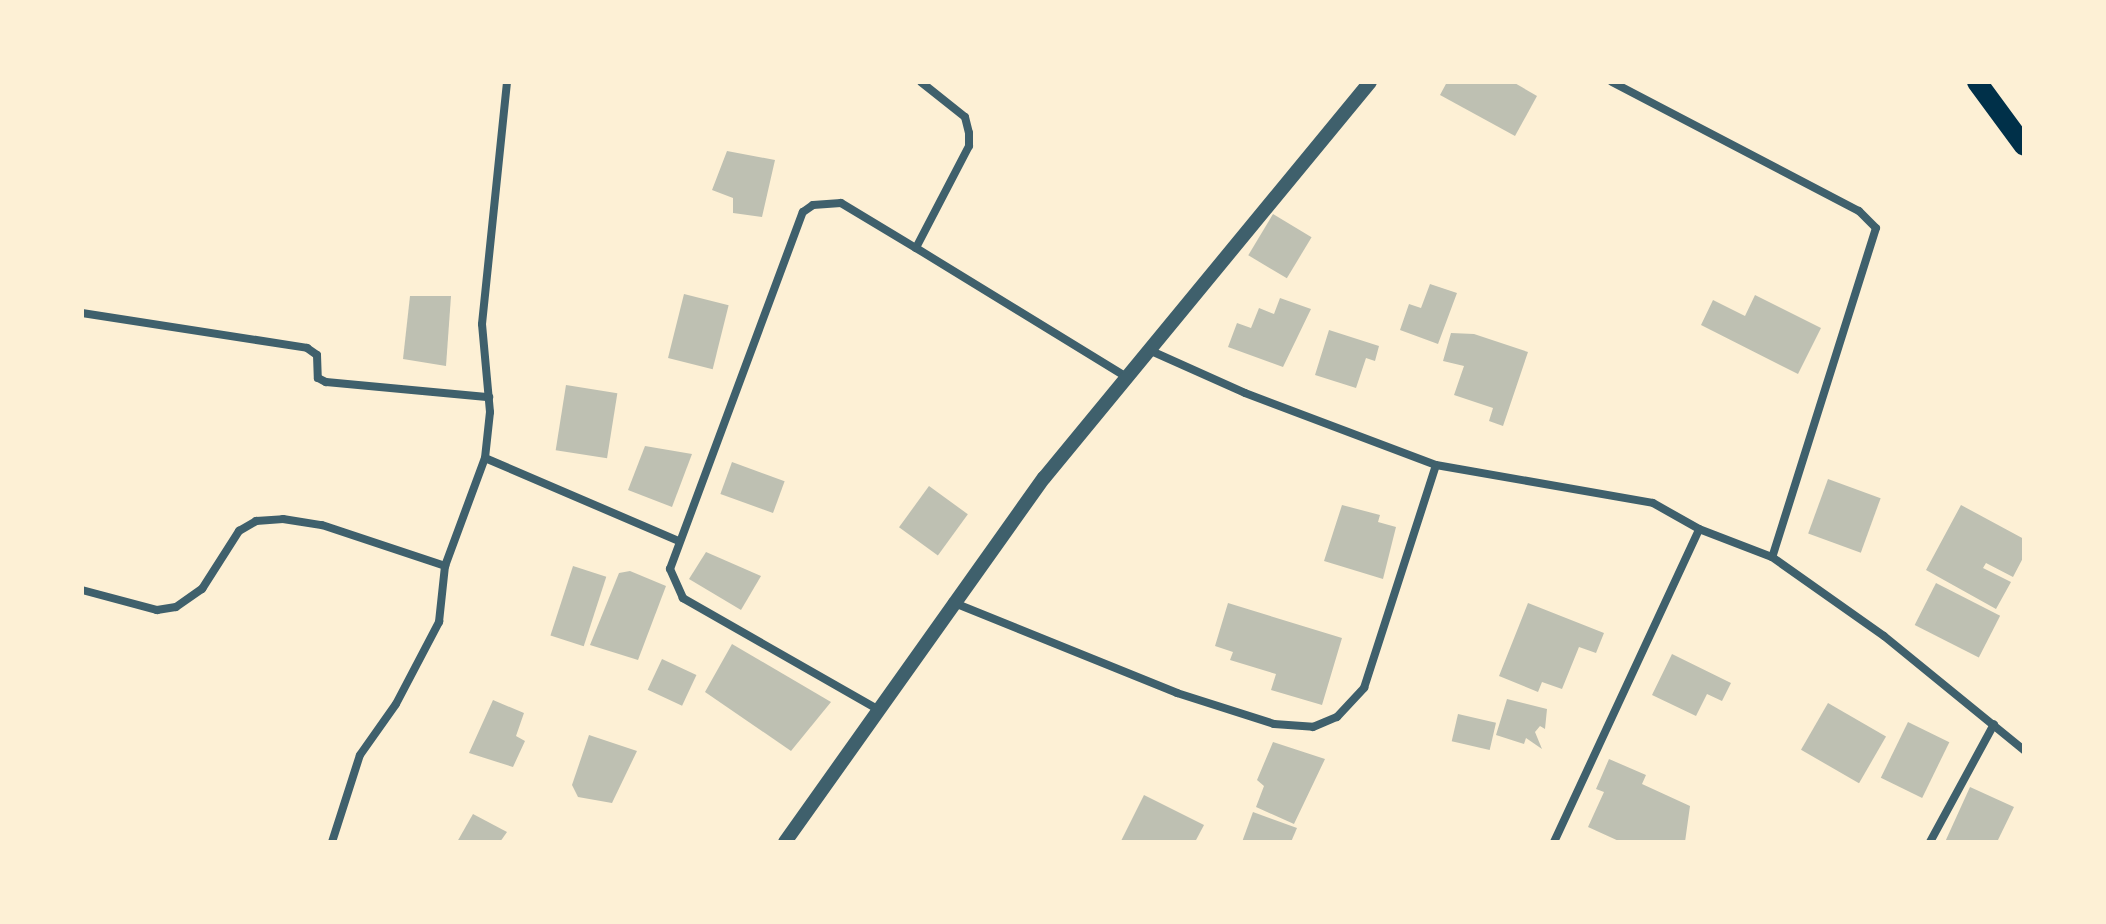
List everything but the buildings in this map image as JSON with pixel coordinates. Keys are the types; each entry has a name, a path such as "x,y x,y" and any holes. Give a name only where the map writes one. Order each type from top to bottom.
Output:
{"main road":[{"path":"1977,82 2024,146"}],"street":[{"path":"332,842 360,755 396,704 439,622 445,566 485,458 489,397 484,296 507,82"},
{"path":"916,248 969,146 965,117 921,82"},
{"path":"785,842 951,602 1125,376 1370,82"},
{"path":"1612,82 1859,211 1876,228 1772,557"},
{"path":"879,710 683,598 670,569 803,212 813,205 841,203 1125,376"},
{"path":"82,313 307,348 317,355 318,378 326,382 489,397"},
{"path":"1149,350 1245,393 1436,465 1632,497 1699,529 1772,557 1884,636 2024,750"},
{"path":"485,458 679,541"},
{"path":"951,602 1177,693 1274,724 1313,727 1337,717 1364,688 1436,465"},
{"path":"82,590 157,610 176,607 202,589 239,531 256,521 283,519 322,525 445,566"},
{"path":"1554,842 1699,529"},
{"path":"1930,842 1994,724"}]}
